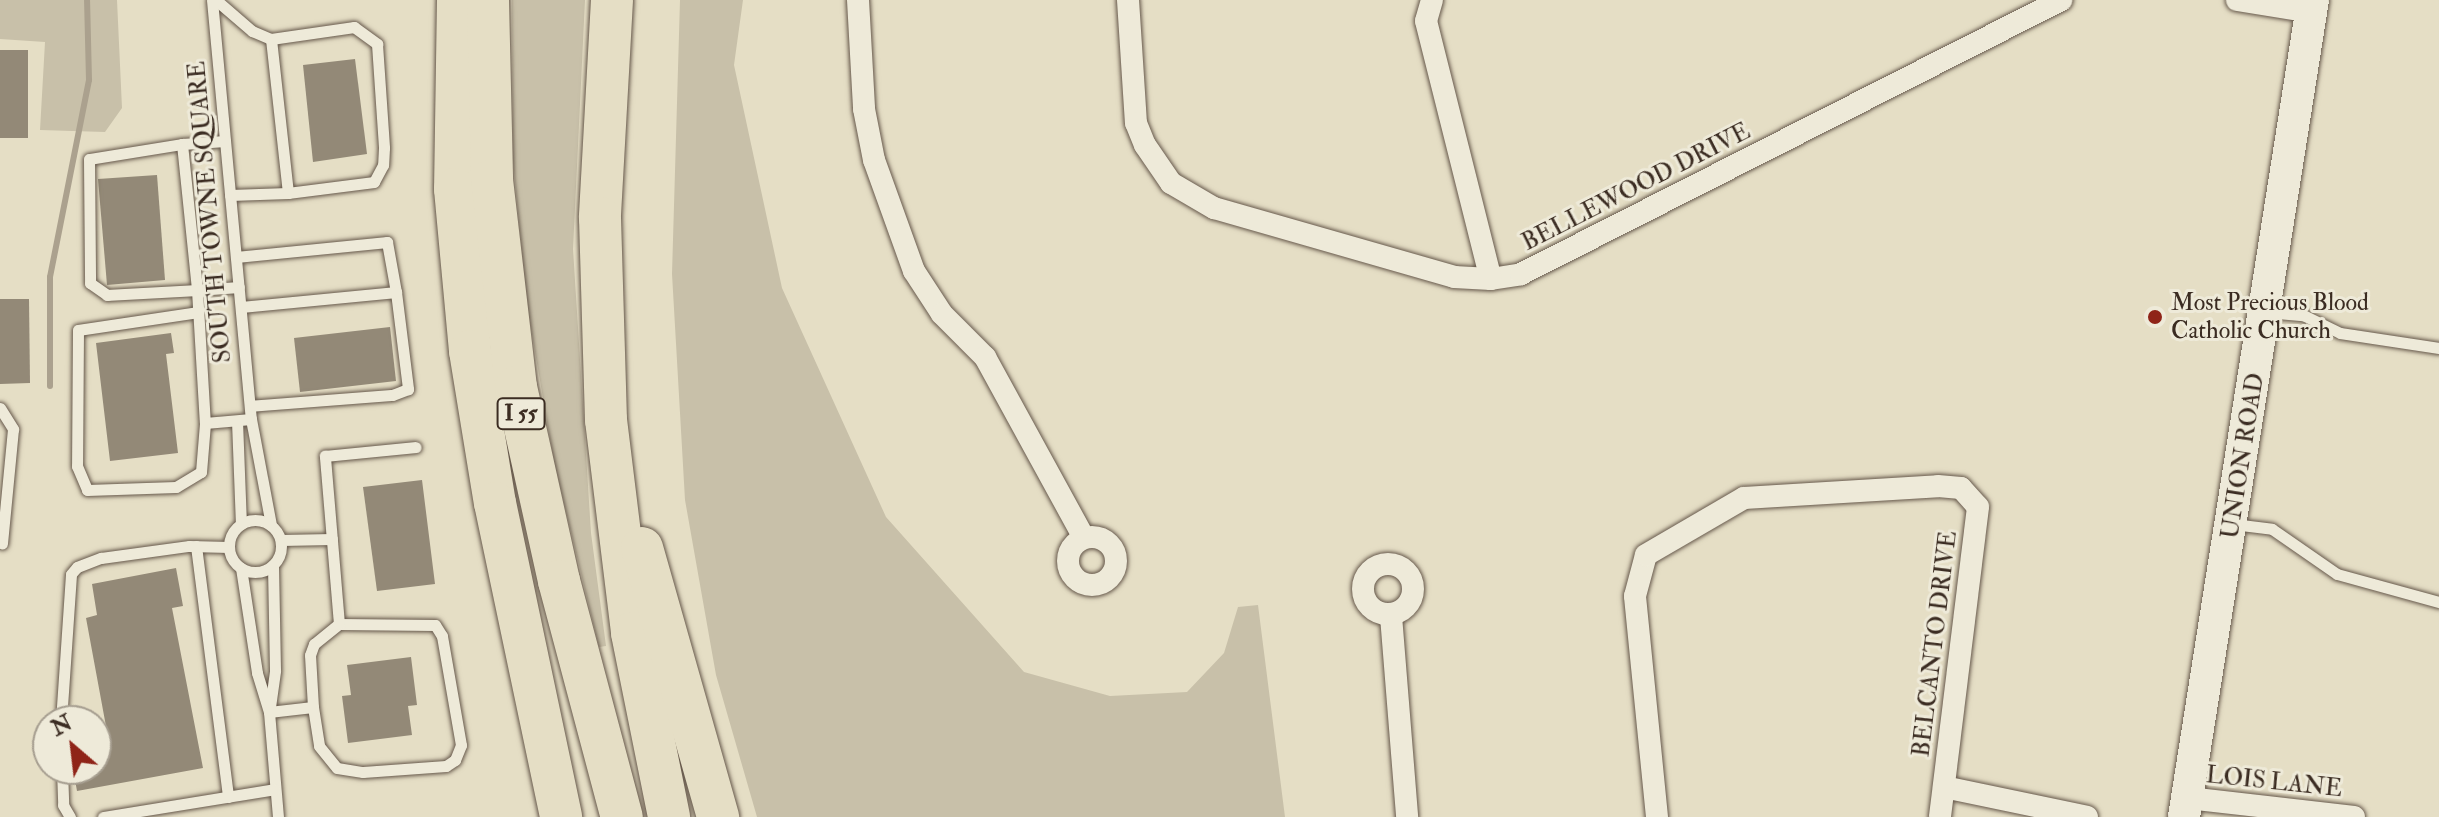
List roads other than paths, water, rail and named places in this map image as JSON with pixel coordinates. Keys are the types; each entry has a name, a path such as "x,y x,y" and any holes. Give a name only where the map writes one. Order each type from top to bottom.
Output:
{"highway":[{"path":"458,0 455,189 470,351 495,503 561,817"},
{"name":"I 55","path":"488,0 492,180 516,387 552,554 622,817"},
{"path":"612,0 600,218 606,420 632,633 669,817"},
{"path":"606,420 718,817"}],"main road":[{"name":"UNION ROAD","path":"2186,808 2312,6"}],"street":[{"path":"858,0 858,53 866,122 874,160 914,271 942,314 985,357 1084,538"},
{"name":"BELLEWOOD DRIVE","path":"1128,0 1136,123 1150,155 1171,183 1214,208 1454,277 1491,279 1521,274 2061,0"},
{"path":"2237,0 2312,6"},
{"path":"1426,7 1491,279"},
{"name":"BELCANTO DRIVE","path":"1657,817 1635,596 1646,555 1744,498 1938,486 1961,488 1978,507 1940,817"},
{"path":"1391,616 1407,817"},
{"path":"1944,787 2087,817"},
{"name":"LOIS LANE","path":"2186,808 2354,817"}],"lane":[{"path":"214,0 252,31 271,39 354,27 377,44 384,148 374,182 288,193 230,195"},
{"name":"SOUTH TOWNE SQUARE","path":"214,0 251,419 271,525 281,540"},
{"path":"271,39 288,193"},
{"path":"225,141 182,144 89,159 90,283 107,295 239,287"},
{"path":"182,144 197,290 205,423 201,472 176,487 87,490 77,466 78,330 198,312"},
{"path":"236,257 387,242 392,245 405,392 250,406"},
{"path":"241,307 396,292"},
{"path":"2266,312 2303,315 2340,333 2439,348"},
{"path":"0,408 13,429 2,543"},
{"path":"205,423 251,419"},
{"path":"229,547 241,524 237,421"},
{"path":"339,624 325,456 416,447"},
{"path":"241,524 254,519 271,525"},
{"path":"2233,524 2272,529 2337,574 2439,602"},
{"path":"278,817 269,712 275,670 273,565 281,540 332,539"},
{"path":"62,705 71,574 85,561 196,546 229,547"},
{"path":"196,546 228,797"},
{"path":"229,547 241,568 257,673 269,712"},
{"path":"241,568 258,572 273,565"},
{"path":"339,624 435,625 442,636 461,745 455,760 446,766 363,772 337,768 319,746 310,655 314,644 339,624"},
{"path":"269,712 313,707"},
{"path":"62,785 63,805 70,817"},
{"path":"103,817 275,789"}],"waterway":[{"path":"50,386 50,277 89,80 87,0"}],"place":[{"name":"Most Precious Blood Catholic Church","path":"2155,317"}]}
